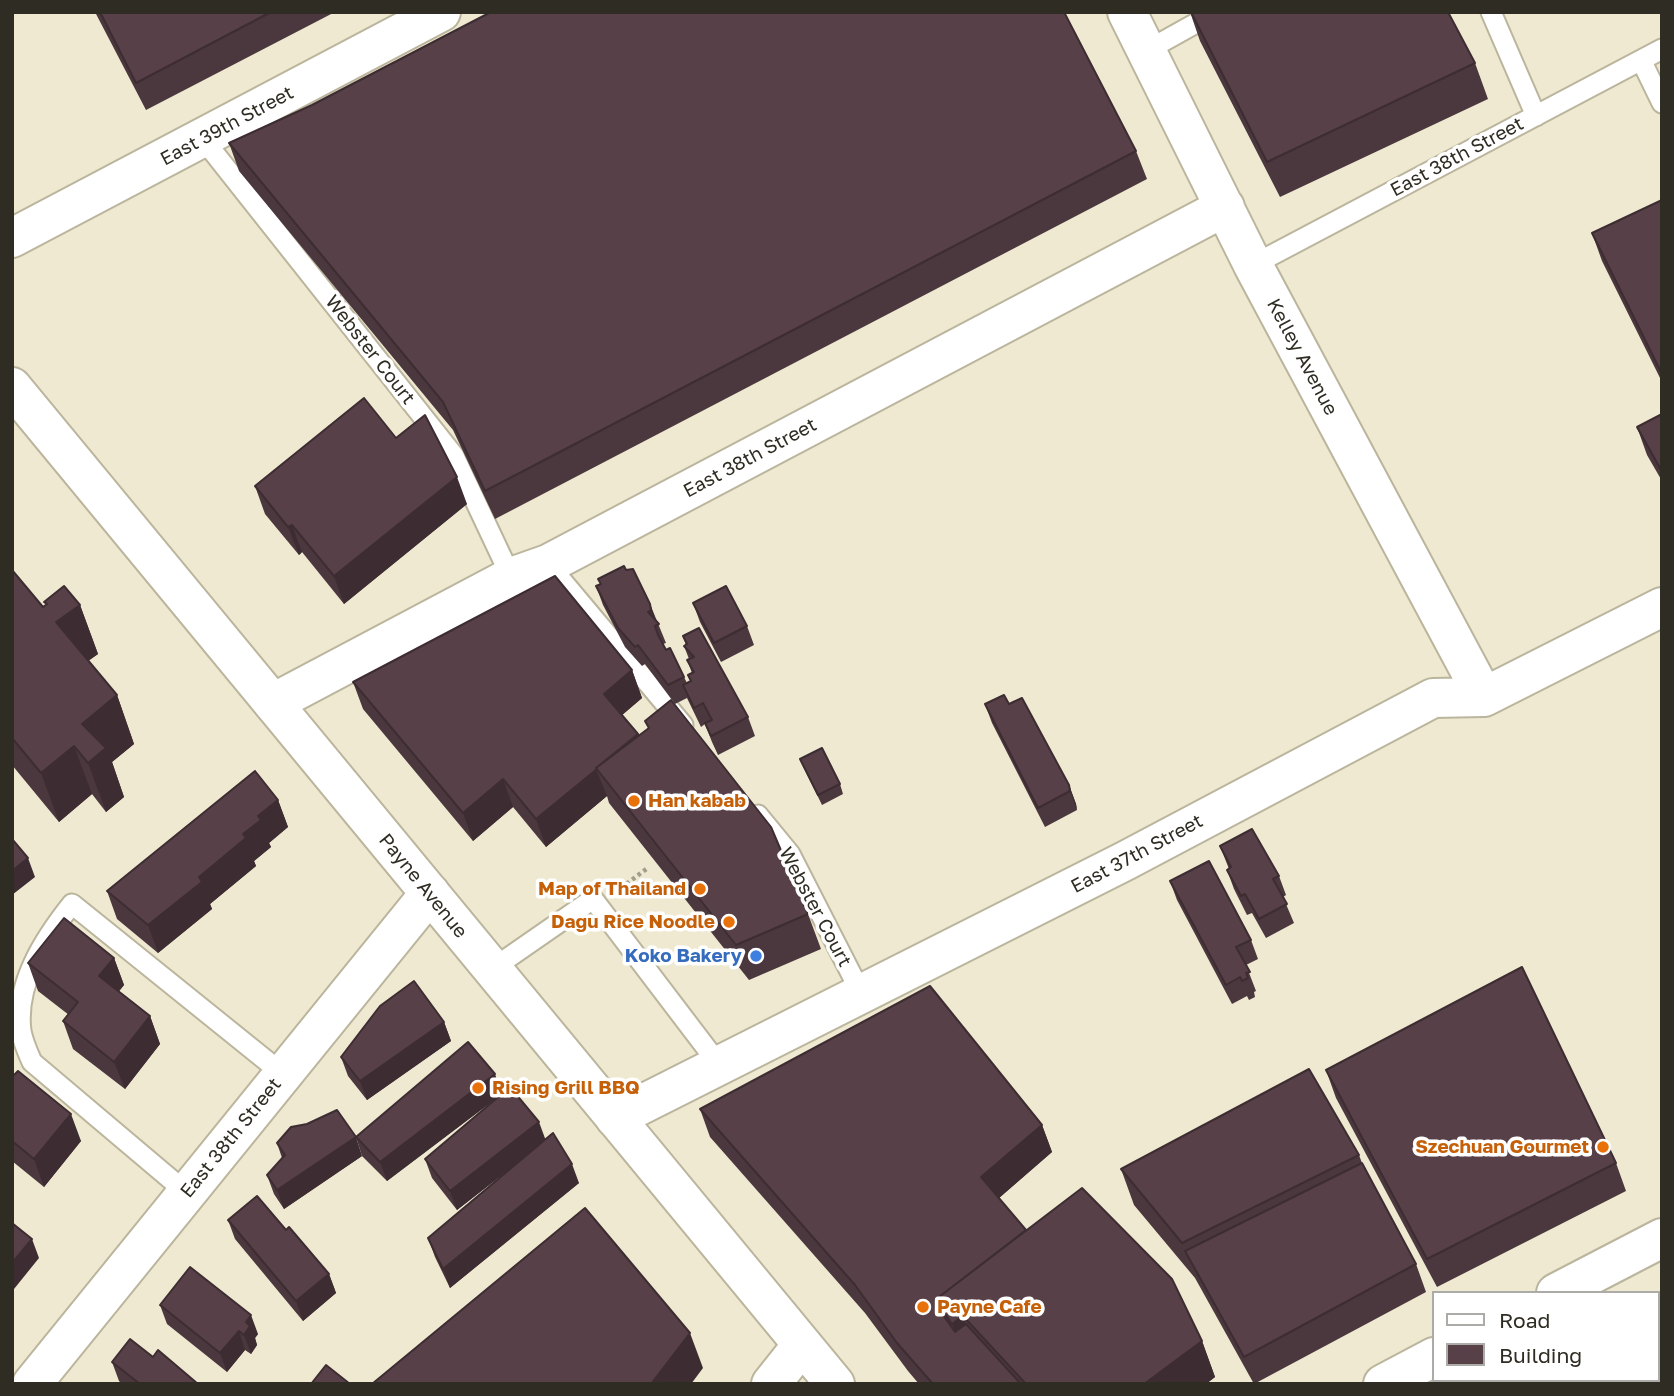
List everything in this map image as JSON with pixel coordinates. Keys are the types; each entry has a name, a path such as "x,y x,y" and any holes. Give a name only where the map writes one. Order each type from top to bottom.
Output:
{"street":[{"name":"East 39th Street","path":"12,238 440,12"},
{"name":"Kelley Avenue","path":"1127,12 1253,265 1484,697"},
{"name":"East 38th Street","path":"273,703 511,577 548,564 1224,207"},
{"name":"Payne Avenue","path":"12,387 835,1384"},
{"name":"East 37th Street","path":"615,1118 1125,861 1433,698 1484,697 1662,607"},
{"name":"East 38th Street","path":"32,1384 430,893"},
{"path":"1560,1291 1662,1238"},
{"path":"771,1384 802,1345"},
{"path":"1382,1384 1432,1358"}],"lane":[{"path":"1146,51 1216,12"},
{"path":"1491,12 1536,116"},
{"name":"East 38th Street","path":"1253,265 1662,50"},
{"path":"1641,61 1662,103"},
{"name":"Webster Court","path":"203,139 454,456 511,577"},
{"path":"548,564 692,736"},
{"name":"Webster Court","path":"746,800 790,854 862,995"},
{"path":"492,969 593,899 720,1066"},
{"path":"187,1193 32,1062 21,1032 23,990 50,932 72,904 283,1074"}],"building":[{"path":"100,12 271,12 136,83"},
{"path":"491,12 1064,12 1136,151 485,491 443,402 229,143 312,105"},
{"path":"1191,12 1448,12 1475,63 1267,162"},
{"path":"1662,200 1662,374 1592,233"},
{"path":"364,398 396,438 425,415 457,477 334,576 292,525 288,527 255,486"},
{"path":"1662,414 1662,469 1661,470 1637,427"},
{"path":"624,566 626,570 633,569 650,604 651,610 648,612 659,624 655,626 658,635 666,650 670,648 684,677 668,685 638,645 635,647 618,628 596,586 601,584 598,579"},
{"path":"12,570 43,607 47,604 44,602 64,586 80,605 56,622 117,695 82,724 106,748 88,763 74,746 41,773 12,738"},
{"path":"555,576 632,670 604,694 638,734 536,819 503,779 463,813 353,682"},
{"path":"726,586 747,626 714,643 693,603"},
{"path":"699,628 748,717 711,736 705,723 712,720 703,703 694,708 683,685 691,681 688,675 694,672 687,660 694,657 684,646 687,644 683,636"},
{"path":"1004,695 1009,704 1022,698 1069,785 1070,791 1038,808 985,704"},
{"path":"671,700 771,827 808,914 736,945 596,768 649,728 645,721"},
{"path":"822,748 840,784 818,795 800,759"},
{"path":"255,771 278,800 258,816 261,820 243,834 246,838 199,877 202,882 148,925 107,891"},
{"path":"1252,829 1279,876 1273,879 1287,904 1259,919 1245,894 1241,896 1227,870 1231,867 1220,846"},
{"path":"12,839 28,858 12,871"},
{"path":"1209,861 1251,940 1236,947 1250,972 1246,973 1248,978 1242,981 1240,977 1226,985 1170,881"},
{"path":"64,918 114,958 99,976 150,1016 114,1062 63,1021 78,1002 28,963"},
{"path":"1522,967 1616,1163 1427,1259 1326,1070"},
{"path":"414,981 444,1022 360,1081 341,1057 380,1006"},
{"path":"930,986 1042,1125 981,1177 1026,1230 935,1300 955,1332 966,1324 1021,1384 933,1384 897,1343 855,1285 700,1109"},
{"path":"468,1042 495,1074 380,1162 356,1137"},
{"path":"1309,1069 1359,1155 1182,1243 1121,1169"},
{"path":"18,1071 71,1114 34,1159 12,1141 12,1077"},
{"path":"510,1087 539,1122 450,1191 425,1159"},
{"path":"337,1110 356,1137 277,1190 267,1175 285,1155 277,1143 291,1127 307,1124"},
{"path":"553,1133 572,1164 443,1269 428,1238"},
{"path":"1362,1163 1416,1264 1244,1357 1185,1251"},
{"path":"1082,1188 1172,1279 1202,1341 1144,1384 1026,1384 963,1316 952,1324 935,1300"},
{"path":"257,1196 286,1230 289,1227 329,1274 296,1301 228,1220"},
{"path":"585,1208 690,1333 651,1384 372,1384"},
{"path":"12,1223 32,1239 12,1263"},
{"path":"190,1267 251,1315 246,1322 250,1326 244,1335 239,1331 220,1353 160,1305"},
{"path":"1662,1294 1662,1378 1660,1375"},
{"path":"130,1339 153,1357 158,1350 198,1384 140,1384 112,1362"},
{"path":"326,1365 350,1384 311,1384"},
{"path":"1552,1382 1595,1384 1553,1384"},
{"path":"1605,1382 1658,1384 1606,1384"}],"place":[{"name":"Han kabab","path":"634,801"},
{"name":"Map of Thailand","path":"700,889"},
{"name":"Dagu Rice Noodle","path":"729,922"},
{"name":"Koko Bakery","path":"756,956"},
{"name":"Rising Grill BBQ","path":"478,1088"},
{"name":"Szechuan Gourmet","path":"1603,1147"},
{"name":"Payne Cafe","path":"923,1307"}]}
